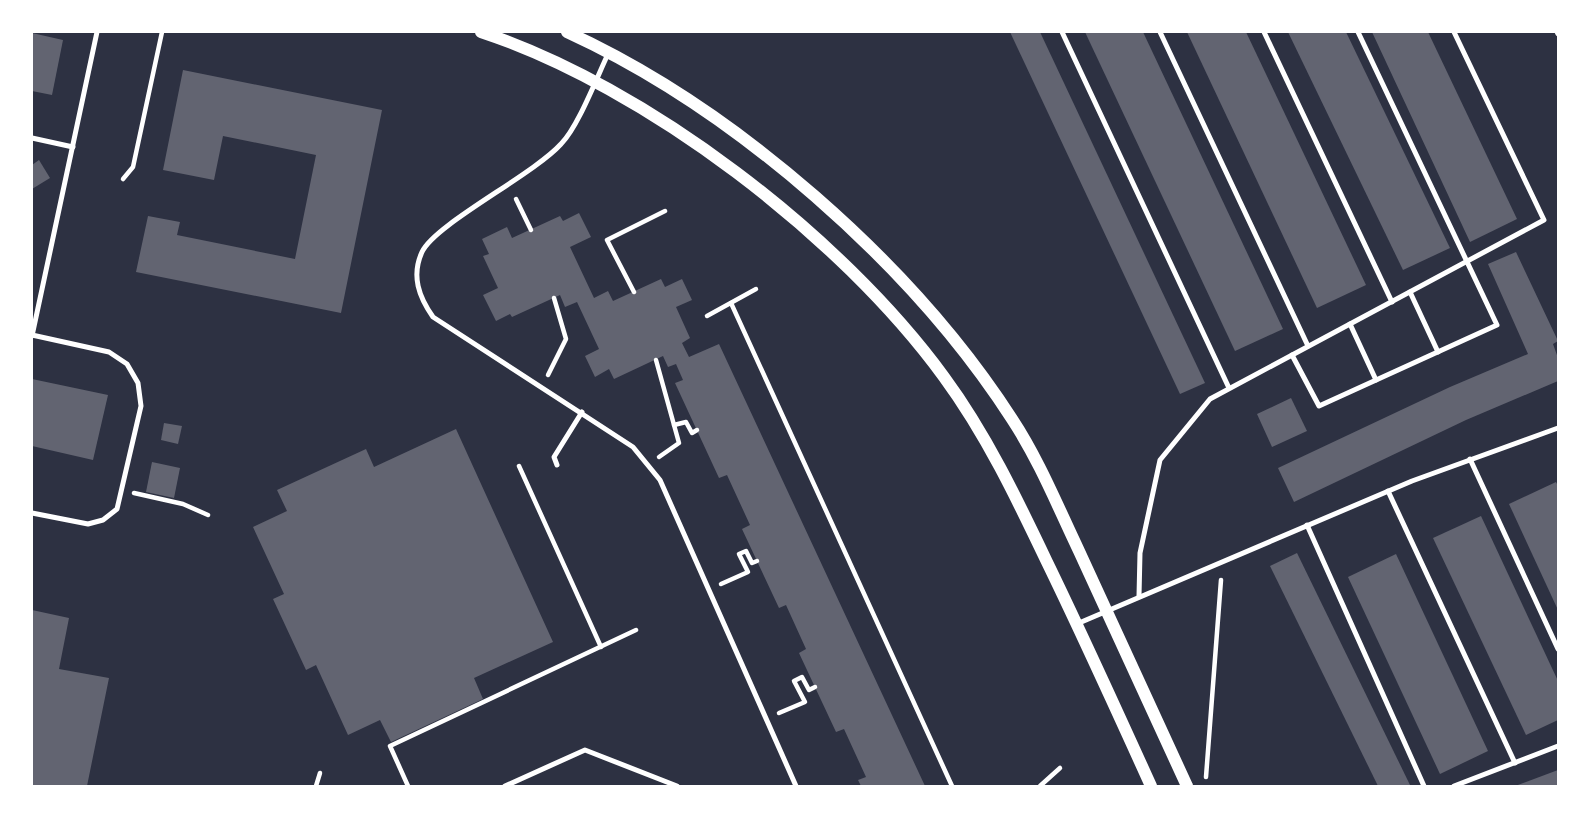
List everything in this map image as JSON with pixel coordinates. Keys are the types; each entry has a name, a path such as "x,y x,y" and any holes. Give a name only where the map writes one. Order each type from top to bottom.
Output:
{"street":[{"path":"481,32 511,36 596,79 662,120 804,229 905,329 945,378 1018,502 1152,786"},
{"path":"567,32 610,51 684,97 761,153 865,244 930,310 972,361 1014,421 1106,610 1187,786"}],"lane":[{"path":"32,513 88,524 103,520 117,509 141,406 138,383 127,364 109,352 32,337 97,32"},
{"path":"1062,32 1229,388"},
{"path":"1160,32 1308,346"},
{"path":"1264,32 1392,302"},
{"path":"1292,355 1319,406 1497,325 1358,32"},
{"path":"1139,596 1140,553 1160,460 1210,399 1544,220 1454,32"},
{"path":"610,51 564,142 541,163 437,234 423,250 417,272 419,296 433,317 582,412 633,447 650,463 660,480 796,786"},
{"path":"32,138 73,147"},
{"path":"1410,292 1438,352"},
{"path":"1350,324 1376,380"},
{"path":"558,465 554,457 582,412"},
{"path":"1077,624 1388,491 1558,430"},
{"path":"1470,460 1559,649"},
{"path":"1388,491 1515,763"},
{"path":"1307,525 1424,786"},
{"path":"1454,786 1559,746"},
{"path":"505,786 585,750 677,786"}],"path":[{"path":"123,179 133,167 162,32"},
{"path":"634,292 607,240 665,211"},
{"path":"524,216 531,230"},
{"path":"707,316 756,289"},
{"path":"542,387 566,339 554,298"},
{"path":"731,303 952,786"},
{"path":"650,463 679,443 656,360"},
{"path":"674,425 686,422 692,433 697,430"},
{"path":"519,466 601,647"},
{"path":"123,491 183,504 208,515"},
{"path":"708,589 748,572 739,554 746,551 751,563 757,561"},
{"path":"1206,786 1222,561"},
{"path":"408,786 390,746 636,630"},
{"path":"765,719 805,702 794,681 803,677 809,690 815,687"},
{"path":"1040,786 1060,768"},
{"path":"316,786 320,773"}],"building":[{"path":"1010,32 1040,32 1205,383 1180,394"},
{"path":"1085,32 1143,32 1283,329 1235,351"},
{"path":"1187,32 1246,32 1366,285 1317,308"},
{"path":"1288,32 1346,32 1450,248 1403,270"},
{"path":"1372,32 1428,32 1517,219 1470,242"},
{"path":"32,33 63,40 52,95 32,91"},
{"path":"183,70 382,110 341,313 136,272 148,216 180,222 177,235 295,259 316,155 223,136 214,180 163,170"},
{"path":"39,160 50,178 32,189 32,165"},
{"path":"579,213 591,237 570,247 594,298 608,291 613,301 661,279 665,287 682,279 692,300 676,307 690,338 682,343 689,357 719,344 925,786 861,786 858,780 866,777 844,729 836,732 799,653 806,649 786,605 779,608 742,529 750,525 727,475 719,478 675,383 683,380 676,364 668,367 663,356 614,379 609,369 595,377 585,356 599,349 577,302 565,307 560,295 512,317 510,314 496,321 483,295 498,288 483,256 489,254 482,239 507,227 512,238 560,216 563,221"},
{"path":"1516,252 1558,341 1553,344 1558,358 1558,381 1466,420 1294,502 1278,468 1450,387 1528,354 1488,264"},
{"path":"32,379 108,395 93,460 32,446"},
{"path":"1291,398 1307,431 1272,447 1257,414"},
{"path":"164,423 182,426 178,444 161,440"},
{"path":"456,429 553,642 474,678 483,699 391,742 380,720 348,735 316,665 306,670 273,599 284,594 253,527 287,511 277,490 366,449 374,467"},
{"path":"152,462 180,468 174,498 146,492"},
{"path":"1556,482 1558,486 1558,610 1509,504"},
{"path":"1481,516 1558,681 1558,720 1526,735 1433,538"},
{"path":"1297,553 1410,785 1378,786 1270,566"},
{"path":"1396,554 1488,751 1440,774 1348,577"},
{"path":"32,610 69,618 59,669 109,678 87,786 32,786"},
{"path":"1558,770 1558,786 1515,786"}]}
